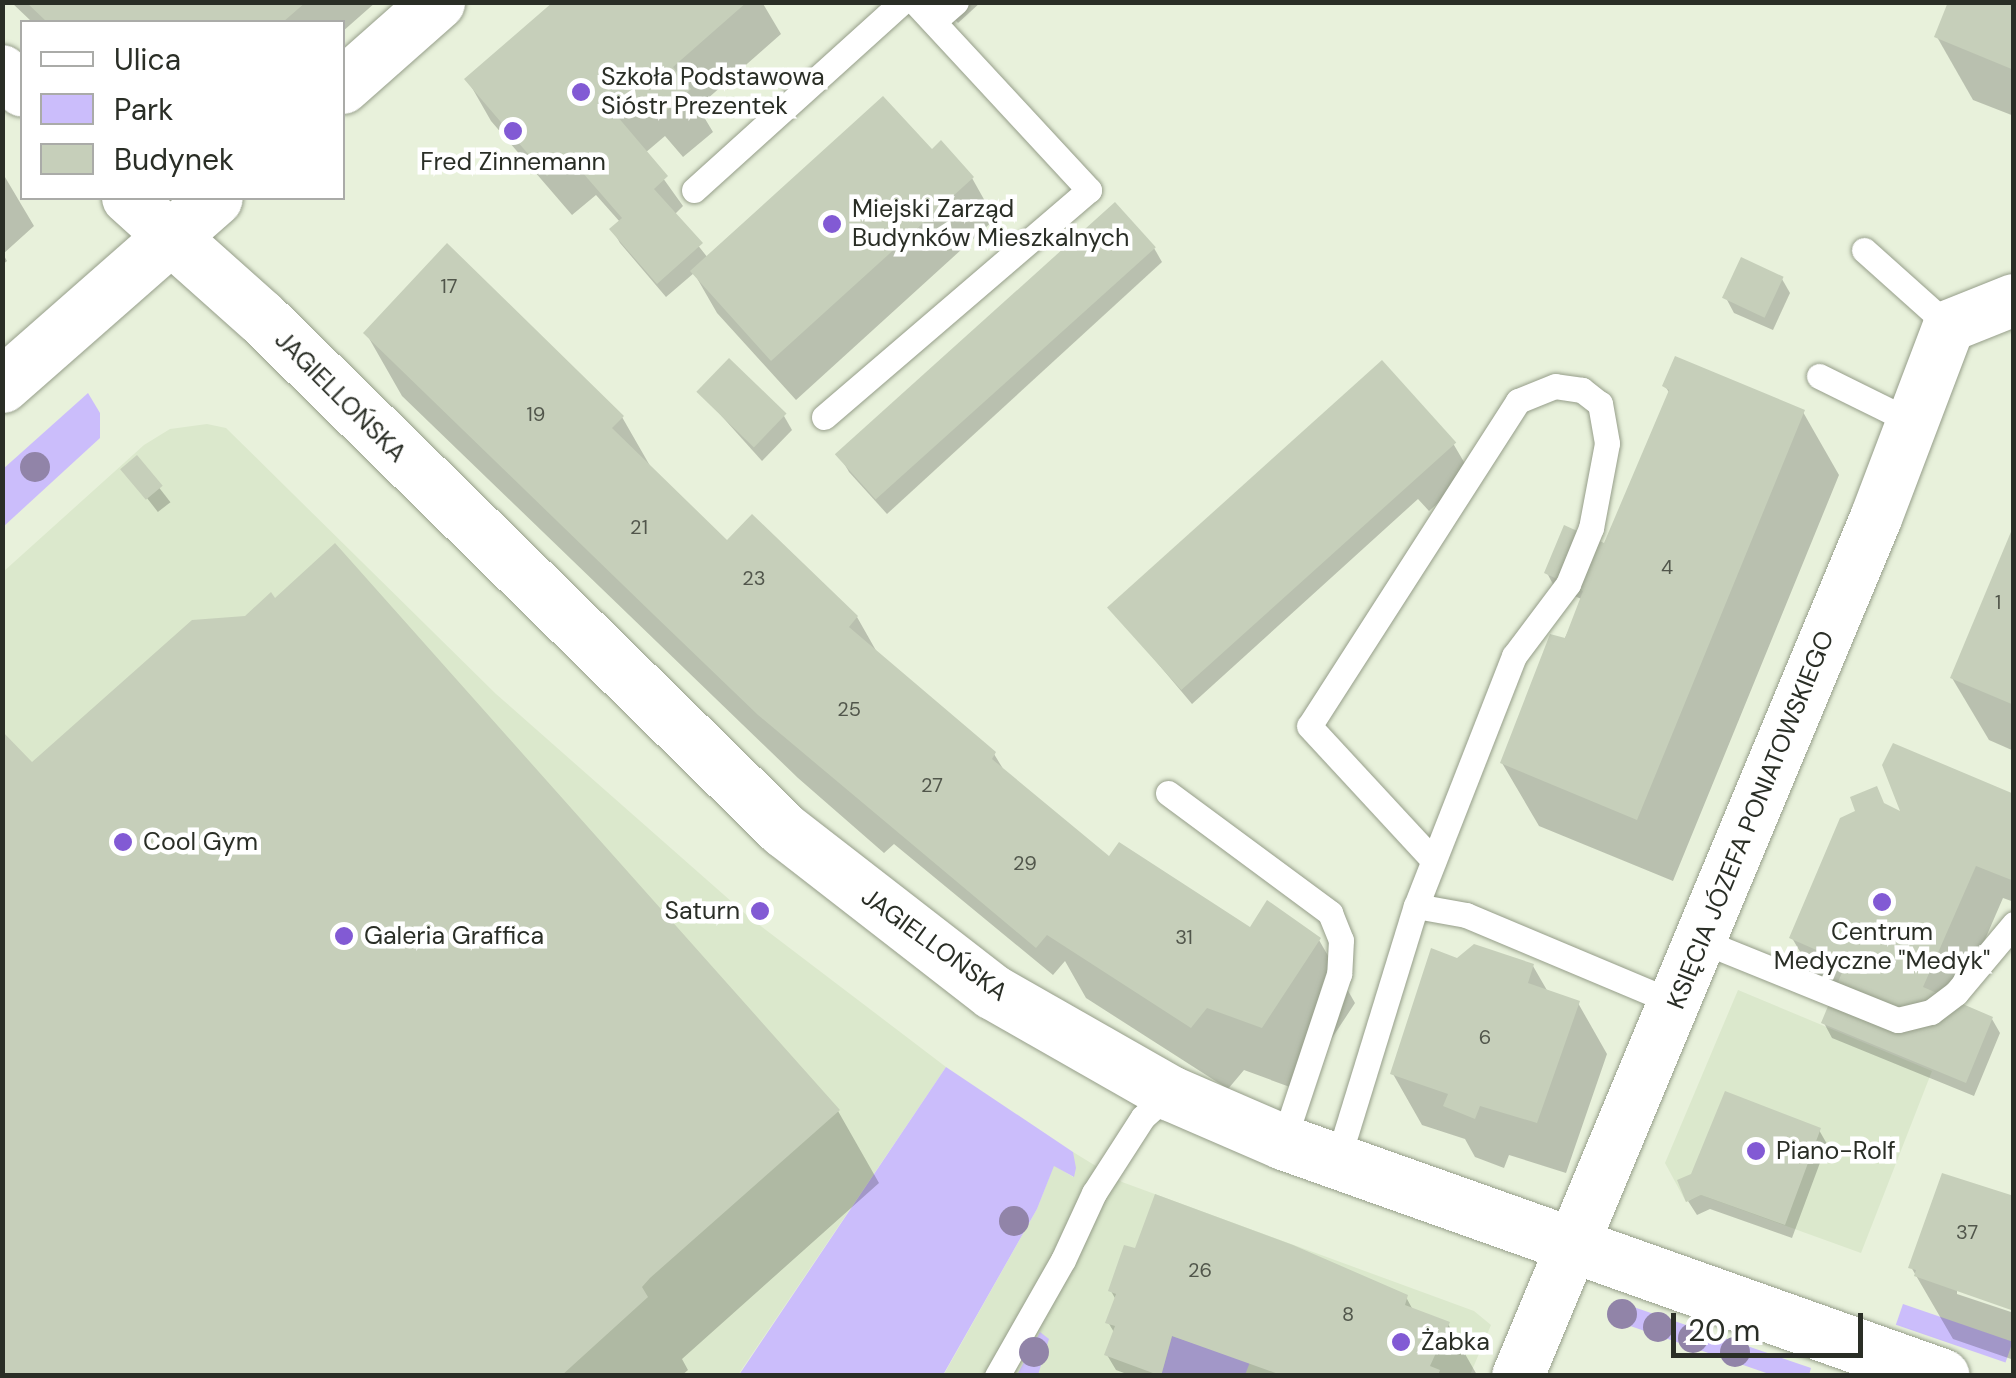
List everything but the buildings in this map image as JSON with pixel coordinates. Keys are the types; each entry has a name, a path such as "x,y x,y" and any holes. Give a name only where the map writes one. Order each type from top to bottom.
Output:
{"street":[{"path":"345,83 437,2"},
{"path":"2,70 20,88"},
{"name":"JAGIELLOŃSKA","path":"130,200 261,317 784,830 993,992 1170,1093 1282,1142 1942,1376"},
{"path":"2,385 213,200"},
{"path":"1949,326 2014,300"},
{"name":"KSIĘCIA JÓZEFA PONIATOWSKIEGO","path":"1518,1376 1702,941 1949,326"}],"lane":[{"path":"694,190 902,2"},
{"path":"824,417 1089,190 924,12 956,2"},
{"path":"1864,250 1949,326"},
{"path":"1820,376 1912,422"},
{"path":"1337,1162 1416,906 1514,656 1568,584 1591,528 1607,444 1600,404 1582,390 1556,386 1518,401 1309,726 1434,860"},
{"path":"1168,793 1330,912 1341,940 1339,974 1282,1142"},
{"path":"1416,906 1466,916 1675,1003"},
{"path":"1702,941 1898,1020 1931,1012 1956,994 2014,924"},
{"path":"997,1376 1063,1260 1094,1193 1143,1117 1170,1093"}],"shaded area":[{"name":"Galeria Graffica","path":"207,424 226,428 496,694 749,917 946,1067 738,1375 3,1376 3,572 144,445 170,429"},
{"path":"1738,990 1932,1071 1861,1253 1701,1195 1686,1202 1665,1163"},
{"path":"1073,1152 1122,1182 1474,1311 1491,1325 1470,1375 943,1376 1037,1209 1054,1165 1073,1177"}],"green space":[{"path":"88,393 100,413 100,438 3,527 3,469"},
{"path":"946,1067 1073,1152 1076,1168 1074,1177 1054,1166 1037,1209 943,1375 739,1375"},
{"path":"1616,1301 1811,1368 1809,1375 1772,1375 1610,1319"},
{"path":"1903,1304 2013,1342 2006,1363 1896,1325"},
{"path":"1040,1332 1049,1339 1038,1375 1017,1375"},
{"path":"1172,1336 1250,1362 1245,1375 1161,1376"}],"place":[{"name":"Szkoła Podstawowa Sióstr Prezentek","path":"581,92"},
{"name":"Fred Zinnemann","path":"513,131"},
{"name":"Miejski Zarząd Budynków Mieszkalnych","path":"832,224"},
{"name":"Cool Gym","path":"123,842"},
{"name":"Centrum Medyczne \"Medyk\"","path":"1882,902"},
{"name":"Saturn","path":"760,911"},
{"name":"Galeria Graffica","path":"344,936"},
{"name":"Piano-Rolf","path":"1756,1151"},
{"name":"Żabka","path":"1401,1342"}]}
